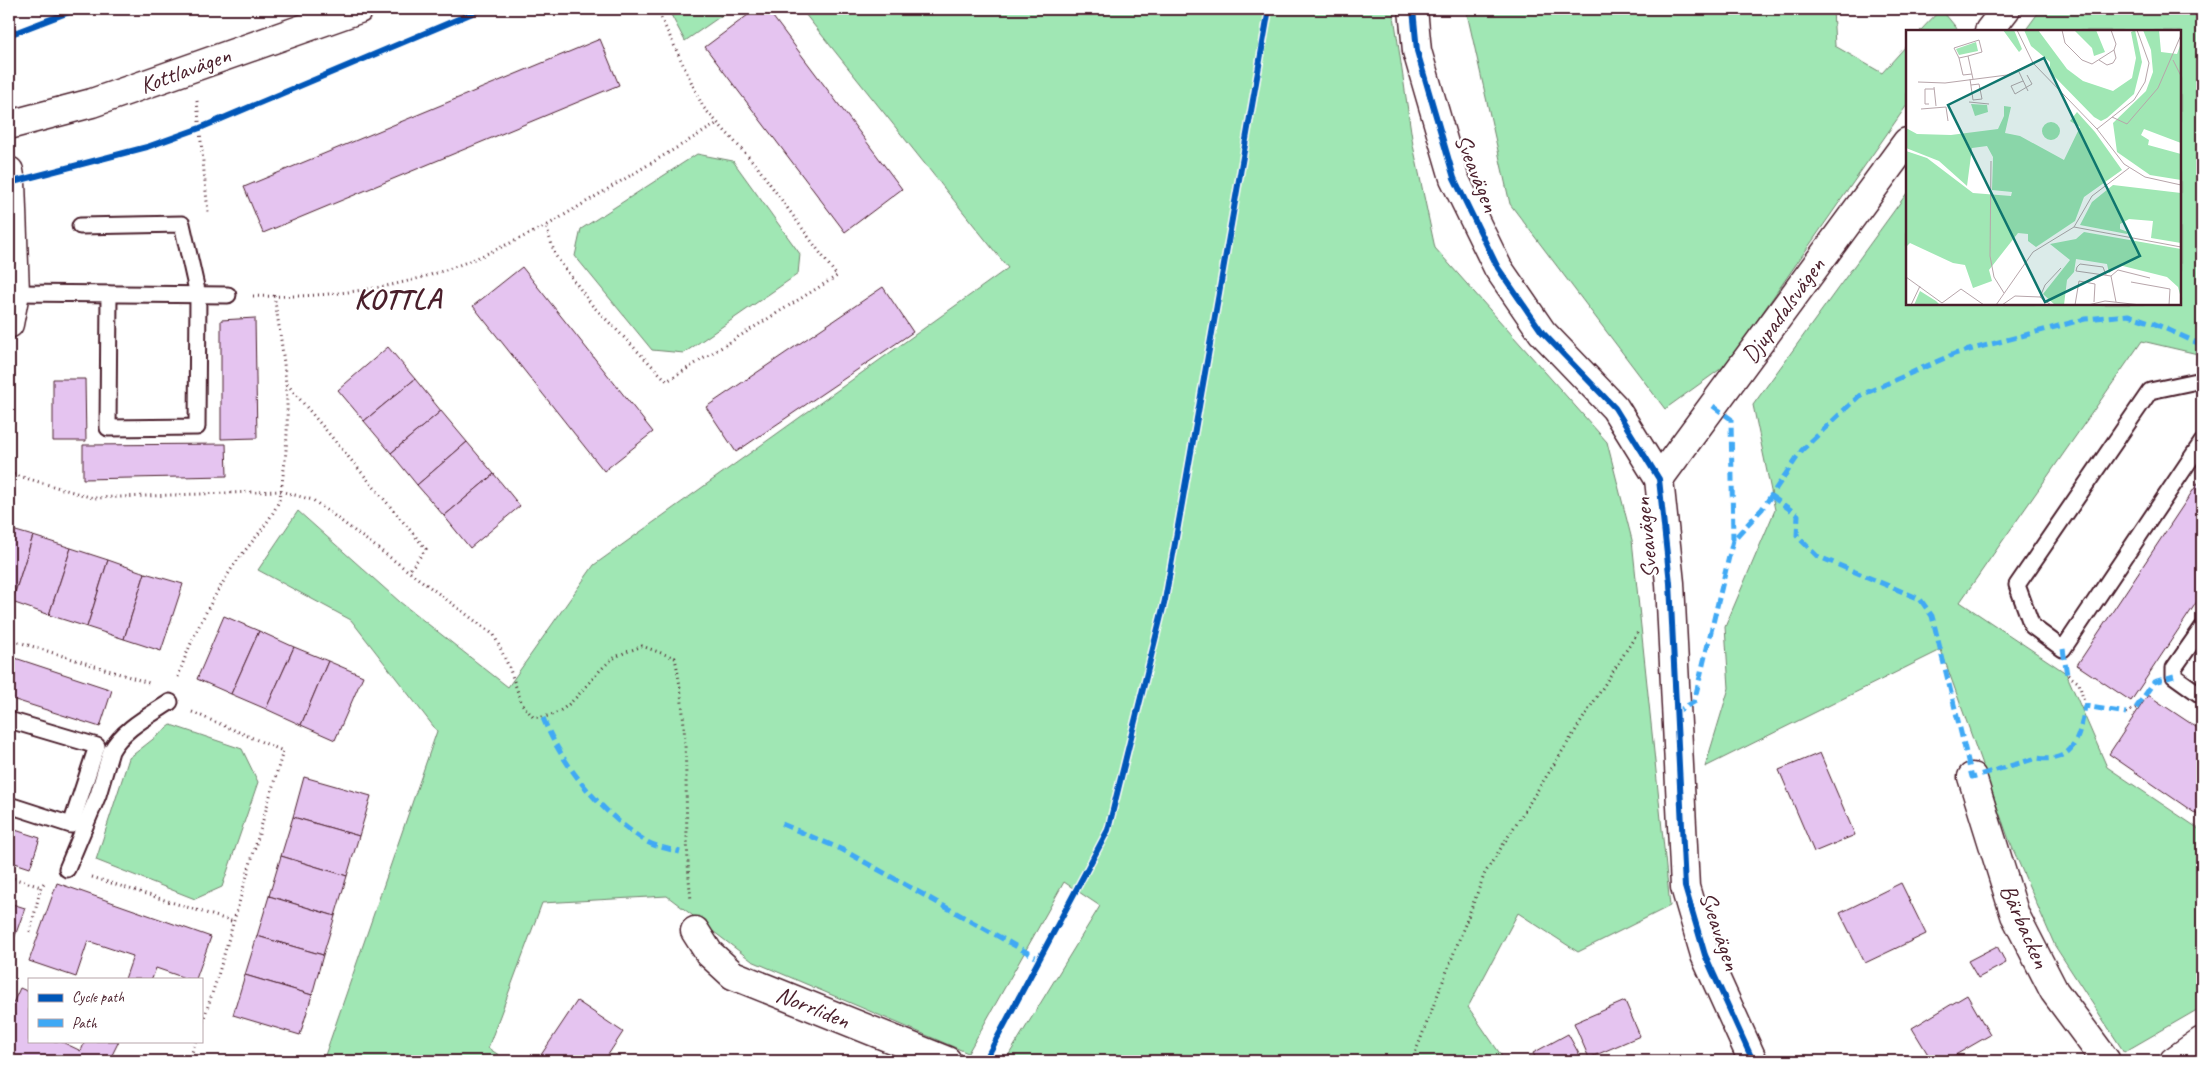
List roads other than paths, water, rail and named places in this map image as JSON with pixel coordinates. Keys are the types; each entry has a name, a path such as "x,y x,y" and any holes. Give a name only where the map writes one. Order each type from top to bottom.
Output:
{"street":[{"name":"Kottlavägen","path":"9,124 92,103 359,9"},
{"name":"Sveavägen","path":"1413,9 1416,51 1454,178 1498,268 1542,332 1615,408 1659,478 1670,583 1685,887 1705,955 1753,1061"},
{"path":"1990,30 2006,9"},
{"name":"Djupadalsvägen","path":"1659,478 1906,143"},
{"path":"9,171 15,294 9,324"},
{"name":"Bärbacken","path":"1972,777 2015,915 2054,991 2106,1061"},
{"name":"Norrliden","path":"695,931 709,953 733,975 947,1061"},
{"path":"2174,1061 2202,1040"}],"lane":[{"path":"80,226 182,224 198,295 197,427 108,428 109,294"},
{"path":"15,294 228,295"},
{"path":"2202,380 2150,391 2018,585 2032,626 2063,649 2202,442"},
{"path":"2202,628 2174,668 2174,676 2202,696"},
{"path":"67,870 83,834 116,741 172,697"},
{"path":"9,720 97,746 71,825 9,805"}],"district":[{"name":"KOTTLA","path":"398,298"}]}
